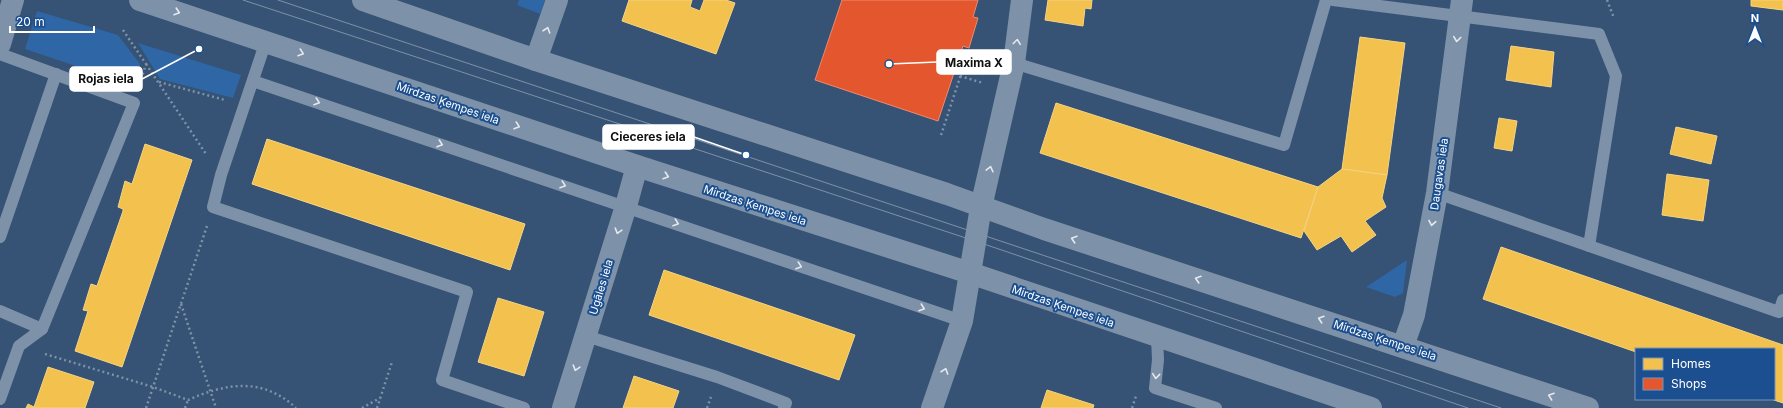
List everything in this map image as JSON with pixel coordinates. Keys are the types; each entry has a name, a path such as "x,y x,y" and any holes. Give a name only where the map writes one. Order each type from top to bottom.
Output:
{"street":[{"path":"0,44 13,0"},
{"name":"Mirdzas Ķempes iela","path":"140,0 637,166 970,273 1370,408"},
{"name":"Mirdzas Ķempes iela","path":"363,0 536,60 1588,408"},
{"path":"536,60 557,0"},
{"path":"932,408 962,321 981,207 1014,63 1022,0"},
{"name":"Daugavas iela","path":"1403,346 1414,315 1437,193 1461,8"},
{"name":"Ugāles iela","path":"564,408 637,166"}],"lane":[{"path":"1014,63 1284,145 1326,0"},
{"path":"1333,0 1461,8 1599,34 1616,76 1588,246"},
{"path":"266,42 221,175 213,207 467,292 442,380 504,405 524,408"},
{"path":"0,54 134,102 42,329 19,346 0,399"},
{"path":"0,237 56,74"},
{"path":"253,81 962,321"},
{"path":"1437,193 1779,312 1783,300"},
{"path":"0,311 42,329"},
{"path":"586,336 724,380 786,402 784,408"},
{"path":"1157,337 1158,360 1155,388 1216,408"}],"path":[{"path":"123,30 221,175"},
{"path":"941,135 968,53"},
{"path":"134,102 146,64"},
{"path":"158,82 245,105"},
{"path":"146,408 213,207"},
{"path":"181,304 216,408"},
{"path":"19,346 153,387 188,400 210,390 234,386 259,388 276,393 296,408"},
{"path":"377,408 392,362"},
{"path":"362,408 380,398"},
{"path":"185,408 188,400"}],"shaded area":[{"path":"519,0 545,0 540,14 517,5"},
{"path":"37,11 118,35 140,64 135,86 25,49"},
{"path":"138,43 241,75 233,98 160,79"},
{"path":"1407,260 1403,293 1395,297 1366,287"}],"building: Homes":[{"path":"629,0 692,0 690,7 700,11 704,0 726,0 735,3 716,54 622,21"},
{"path":"1048,0 1092,0 1091,9 1085,8 1083,26 1045,20"},
{"path":"1751,0 1783,0 1783,10 1751,6"},
{"path":"1360,37 1405,43 1387,175 1342,169"},
{"path":"1511,46 1554,52 1551,87 1506,80"},
{"path":"1056,103 1318,187 1301,238 1040,153"},
{"path":"1499,118 1517,121 1512,151 1494,148"},
{"path":"1676,127 1717,136 1711,164 1670,154"},
{"path":"267,139 525,224 510,270 252,184"},
{"path":"145,144 192,160 122,367 75,351 88,311 83,310 91,284 97,286 123,211 123,209 118,207 125,181 132,184"},
{"path":"1342,169 1387,175 1382,198 1386,207 1365,221 1376,235 1352,252 1341,236 1317,250 1304,231 1318,187"},
{"path":"1667,174 1709,180 1703,221 1662,215"},
{"path":"1501,247 1783,345 1783,403 1774,400 1775,348 1635,348 1635,352 1483,299"},
{"path":"664,270 855,335 839,380 649,315"},
{"path":"498,298 544,312 524,376 478,362"},
{"path":"48,367 94,382 85,408 26,408 28,404 34,407"},
{"path":"634,376 679,391 673,408 623,408"},
{"path":"1047,390 1094,405 1093,408 1041,408"}],"building: Shops":[{"path":"842,0 978,0 973,17 978,18 969,48 963,46 938,121 815,80"}],"tram line":[{"path":"243,0 975,241 1468,408"},
{"path":"278,0 1501,408"}],"place":[{"name":"Rojas iela","path":"199,49"},
{"name":"Maxima X","path":"889,64"},
{"name":"Cieceres iela","path":"746,155"}]}
